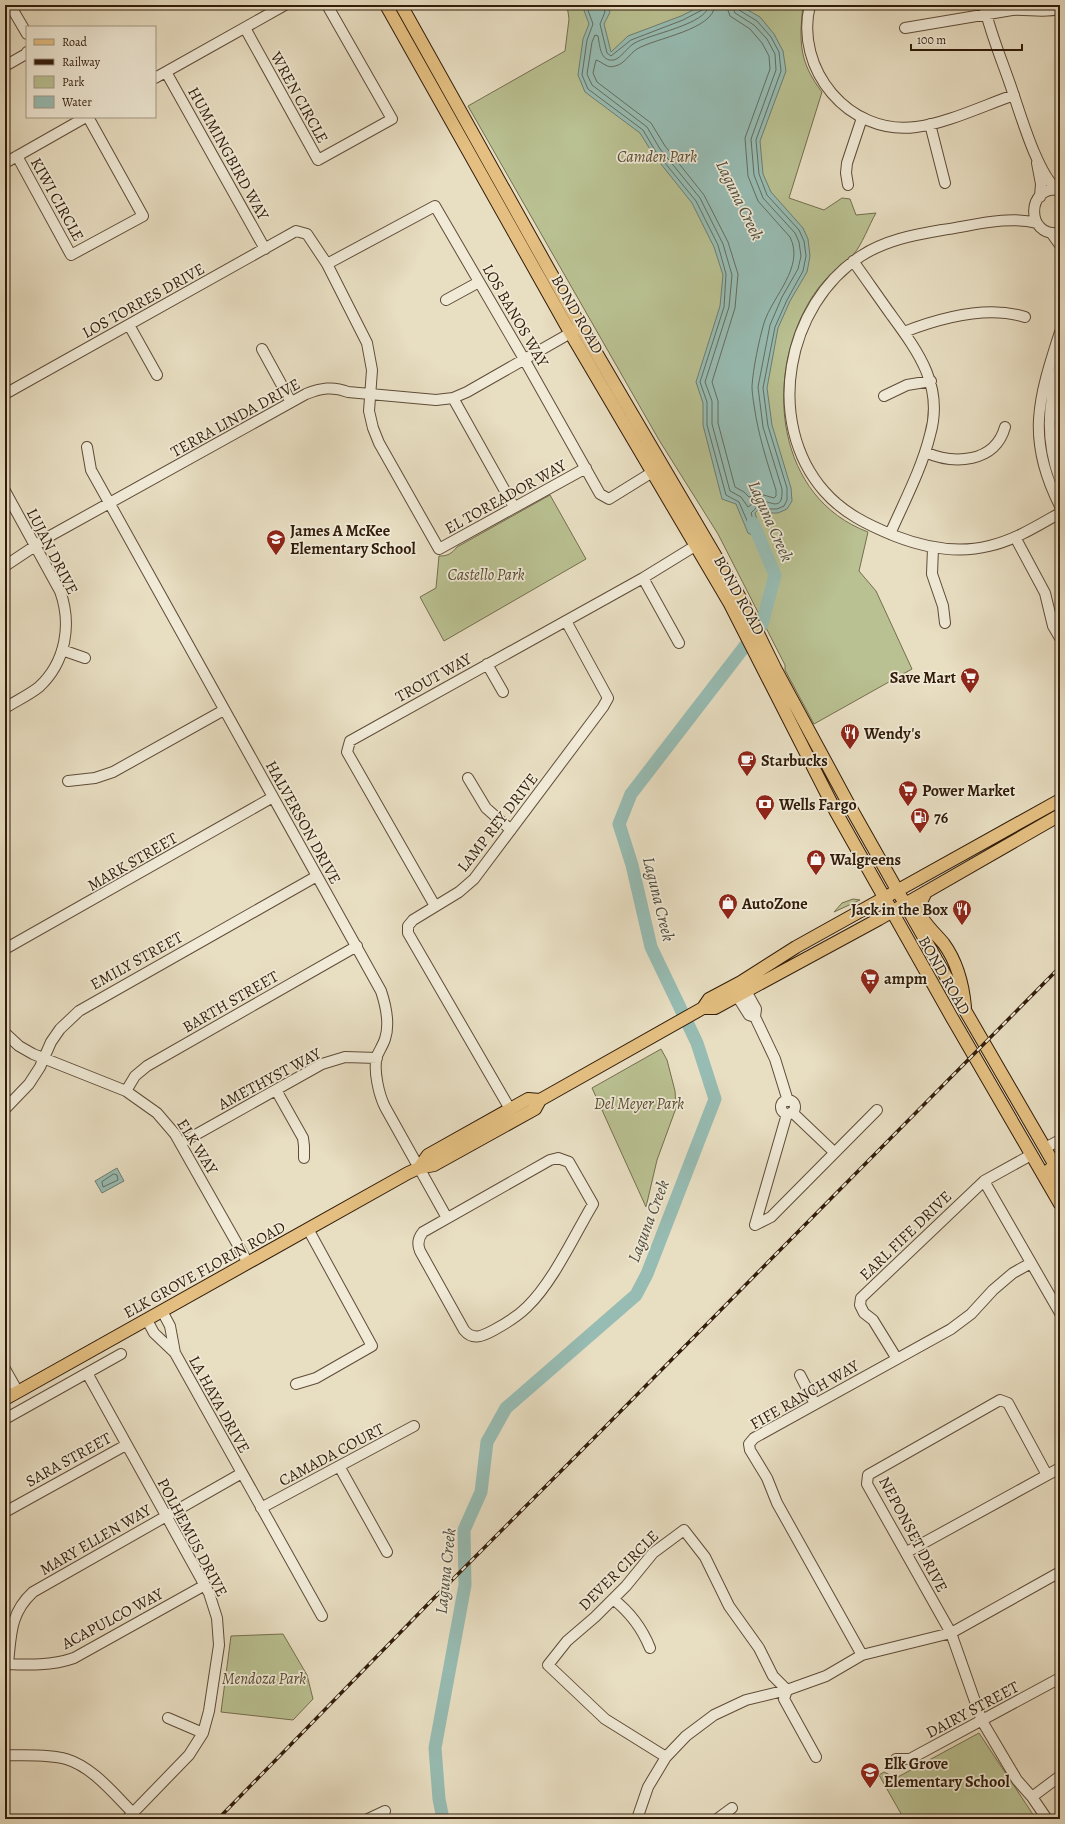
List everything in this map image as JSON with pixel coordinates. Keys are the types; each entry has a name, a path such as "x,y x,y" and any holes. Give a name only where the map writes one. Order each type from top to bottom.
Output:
{"main road":[{"name":"BOND ROAD","path":"386,5 576,330 742,601 810,733 897,890 1060,1174"},
{"name":"BOND ROAD","path":"401,5 652,473 730,604 836,812 990,1084 1060,1204"},
{"path":"763,670 781,691 803,730 810,733"},
{"name":"ELK GROVE FLORIN ROAD","path":"5,1399 419,1168 434,1165 535,1109 540,1100 703,1008 709,999 741,982 762,968 884,897 1060,800"},
{"path":"1047,823 1053,812 1060,808"},
{"name":"ELK GROVE FLORIN ROAD","path":"703,1008 715,1008 905,904 1060,816"},
{"path":"926,892 920,902 920,914 944,945 954,962 963,989 966,1012"},
{"path":"741,994 735,990 757,977 762,968"},
{"path":"990,1084 1002,1095 1033,1140 1045,1148"},
{"name":"ELK GROVE FLORIN ROAD","path":"419,1168 428,1156 510,1109 528,1099 540,1100"},
{"path":"1031,1155 1035,1154 1042,1158 1060,1187"}],"street":[{"path":"10,5 26,32"},
{"path":"156,77 285,5"},
{"name":"WREN CIRCLE","path":"245,28 318,160 392,118 327,5"},
{"path":"810,5 807,36 810,53 816,69 824,84 835,97 862,118 899,128 916,127 930,124 1014,95"},
{"path":"985,9 1036,158 1041,184 1040,197"},
{"path":"905,28 985,9 1022,9 1048,12 1060,9"},
{"path":"5,66 26,54"},
{"name":"HUMMINGBIRD WAY","path":"166,72 266,249"},
{"path":"5,162 85,118"},
{"name":"KIWI CIRCLE","path":"17,156 72,255 143,216 88,118"},
{"path":"848,185 846,172 847,163 862,118"},
{"path":"930,124 945,183"},
{"path":"1036,158 1049,180 1059,190"},
{"path":"997,222 1024,213 1034,207 1040,197 1048,191 1059,190"},
{"name":"LOS BANOS WAY","path":"327,264 435,206 600,494 609,499 652,473"},
{"path":"1034,207 1037,223 1041,228 1056,234 1060,245"},
{"path":"1037,223 1025,220 997,222 906,236 876,247 853,261 828,284 804,325 798,340 790,381 789,401 795,440 812,476 824,491 846,511 866,524 912,542 933,548 959,550 978,548 1015,538 1060,514"},
{"name":"LOS TORRES DRIVE","path":"5,394 296,232"},
{"name":"EL TOREADOR WAY","path":"296,232 307,234 327,264 367,343 372,370 369,394 370,420 376,436 439,549 586,468"},
{"path":"853,261 923,360 934,398 934,417 925,452 890,534"},
{"path":"446,300 479,282"},
{"path":"904,332 942,320 984,312 1000,312 1025,317"},
{"path":"129,325 157,375"},
{"name":"TERRA LINDA DRIVE","path":"5,566 50,536 313,391 337,388 348,392 436,400 453,398 467,392 576,330"},
{"path":"1060,332 1046,374 1038,420 1044,466 1060,506"},
{"path":"262,349 291,402"},
{"path":"1060,366 1051,397 1049,419 1052,453 1060,480"},
{"path":"884,396 907,385 930,381"},
{"path":"453,398 514,507"},
{"path":"925,452 948,460 964,460 976,457 994,448 999,442 1005,427"},
{"name":"HALVERSON DRIVE","path":"87,447 91,470 381,991 387,1023 386,1035 377,1058 378,1086 383,1102 447,1218"},
{"name":"LUJAN DRIVE","path":"5,491 58,587 64,603 66,625 62,650 55,666 41,684 5,708"},
{"path":"1015,538 1045,593 1053,626 1060,638"},
{"name":"TROUT WAY","path":"435,906 347,752 350,741 643,578 695,546"},
{"path":"933,548 932,574 936,590 943,606 945,623"},
{"path":"643,578 679,643"},
{"name":"LAMP REY DRIVE","path":"510,1109 408,933 408,926 413,920 468,884 511,830 603,707 608,698 566,621"},
{"path":"62,650 85,658"},
{"path":"487,664 503,692"},
{"path":"68,781 91,778 113,772 224,710"},
{"path":"468,778 486,808 511,830"},
{"name":"MARK STREET","path":"5,949 273,797"},
{"name":"EMILY STREET","path":"5,1109 29,1084 51,1042 60,1029 79,1011 317,876"},
{"name":"BARTH STREET","path":"126,1091 135,1076 147,1066 357,946"},
{"path":"741,994 748,1015 755,1017 775,1059 788,1101 794,1105 790,1113 755,1225 771,1217 877,1110"},
{"name":"ELK WAY","path":"5,1033 19,1046 43,1059 126,1091 157,1113 170,1127 181,1143 248,1263"},
{"name":"AMETHYST WAY","path":"181,1143 330,1061 353,1056 377,1058"},
{"path":"276,1090 302,1138 304,1158"},
{"path":"790,1113 834,1152"},
{"path":"1045,1148 1060,1140"},
{"name":"EARL FIFE DRIVE","path":"896,1359 873,1320 864,1313 860,1305 861,1298 984,1181 1031,1155"},
{"path":"558,1158 569,1162 593,1204 540,1293 528,1307 511,1320 485,1335 478,1337 470,1335 464,1330 418,1248 418,1240 423,1232 447,1218 550,1160 558,1158"},
{"path":"984,1181 1059,1309"},
{"path":"296,1384 316,1378 372,1346 308,1229"},
{"name":"FIFE RANCH WAY","path":"862,1655 777,1503 767,1478 750,1450 750,1444 754,1438 951,1329 972,1314 993,1290 1013,1273 1031,1263"},
{"name":"LA HAYA DRIVE","path":"162,1311 170,1326 175,1352 322,1616"},
{"path":"147,1320 154,1333 175,1352"},
{"path":"5,1419 121,1354"},
{"path":"5,1369 18,1392"},
{"name":"POLHEMUS DRIVE","path":"87,1373 205,1585 215,1610 219,1636 209,1711 203,1733 189,1755 130,1816"},
{"path":"800,1375 815,1404"},
{"name":"NEPONSET DRIVE","path":"1047,1475 1008,1403 1000,1400 868,1475 867,1484 907,1552 930,1598 952,1633 982,1721 1017,1780 1032,1797 1047,1819"},
{"name":"CAMADA COURT","path":"261,1508 414,1426"},
{"name":"SARA STREET","path":"5,1512 126,1445"},
{"path":"339,1466 387,1552"},
{"path":"907,1552 1060,1468"},
{"name":"MARY ELLEN WAY","path":"6,1664 15,1617 28,1597 40,1587 242,1473"},
{"name":"DEVER CIRCLE","path":"666,1757 605,1719 548,1665 567,1641 613,1599 653,1553 684,1530 705,1557 729,1606 759,1648 773,1676 787,1690"},
{"path":"637,1819 648,1787 666,1757 686,1736 714,1715 746,1700 787,1690 826,1676 862,1655 952,1633 1060,1572"},
{"name":"ACAPULCO WAY","path":"6,1664 36,1666 74,1658 205,1585"},
{"path":"613,1599 627,1610 638,1624 650,1648"},
{"name":"DAIRY STREET","path":"896,1759 910,1759 1060,1678"},
{"path":"787,1690 784,1699 816,1757"},
{"path":"168,1718 203,1733"},
{"path":"5,1755 59,1758 74,1762 88,1770 130,1816"},
{"path":"1032,1797 1060,1776"},
{"path":"717,1819 732,1808"},
{"path":"368,1819 385,1811"}],"green space":[{"name":"Camden Park","path":"567,5 803,5 801,30 802,51 809,71 822,92 789,198 824,210 842,198 850,199 856,215 876,213 856,251 824,281 808,304 794,335 786,367 784,401 787,434 797,465 814,493 837,516 868,532 859,571 876,591 912,669 814,724 785,670 785,665 718,534 659,440 468,106 565,51 569,19"},
{"name":"Castello Park","path":"550,495 586,559 444,641 420,597 436,588 439,556 449,554 457,547"},
{"path":"853,899 860,900 834,912 842,903"},
{"name":"Del Meyer Park","path":"661,1049 667,1060 675,1091 676,1108 657,1160 646,1207 592,1088"},
{"name":"Mendoza Park","path":"283,1634 307,1675 313,1699 293,1720 221,1712 231,1636"},
{"path":"979,1733 1036,1819 904,1819 879,1775 884,1772 896,1778"}],"water":[{"path":"582,5 606,5 610,12 604,24 611,52 628,36 681,16 703,5 739,5 760,17 774,34 783,51 786,71 760,141 763,174 771,192 803,228 808,239 810,256 807,272 790,301 778,328 767,388 772,425 791,488 792,501 787,509 778,513 768,513 759,509 755,513 760,529 760,539 748,533 736,504 722,499 703,425 703,403 696,382 720,306 723,275 714,247 692,203 653,154 640,133 585,92 578,75 583,39 589,24"},
{"path":"117,1168 124,1181 102,1193 95,1181"}],"waterway":[{"name":"Laguna Creek","path":"443,1819 439,1799 435,1748 465,1585 464,1530 481,1492 487,1442 506,1408 636,1295 647,1274 715,1099 697,1043 651,947 632,865 619,824 631,794 762,624 775,575 753,523"}],"railway":[{"path":"218,1819 431,1601 1060,967"}],"place":[{"name":"James A McKee Elementary School","path":"276,556"},
{"name":"Save Mart","path":"970,694"},
{"name":"Wendy's","path":"850,750"},
{"name":"Starbucks","path":"747,777"},
{"name":"Power Market","path":"908,807"},
{"name":"Wells Fargo","path":"765,821"},
{"name":"76","path":"920,834"},
{"name":"Walgreens","path":"816,876"},
{"name":"AutoZone","path":"728,920"},
{"name":"Jack in the Box","path":"962,926"},
{"name":"ampm","path":"870,995"},
{"name":"Elk Grove Elementary School","path":"870,1789"}]}
